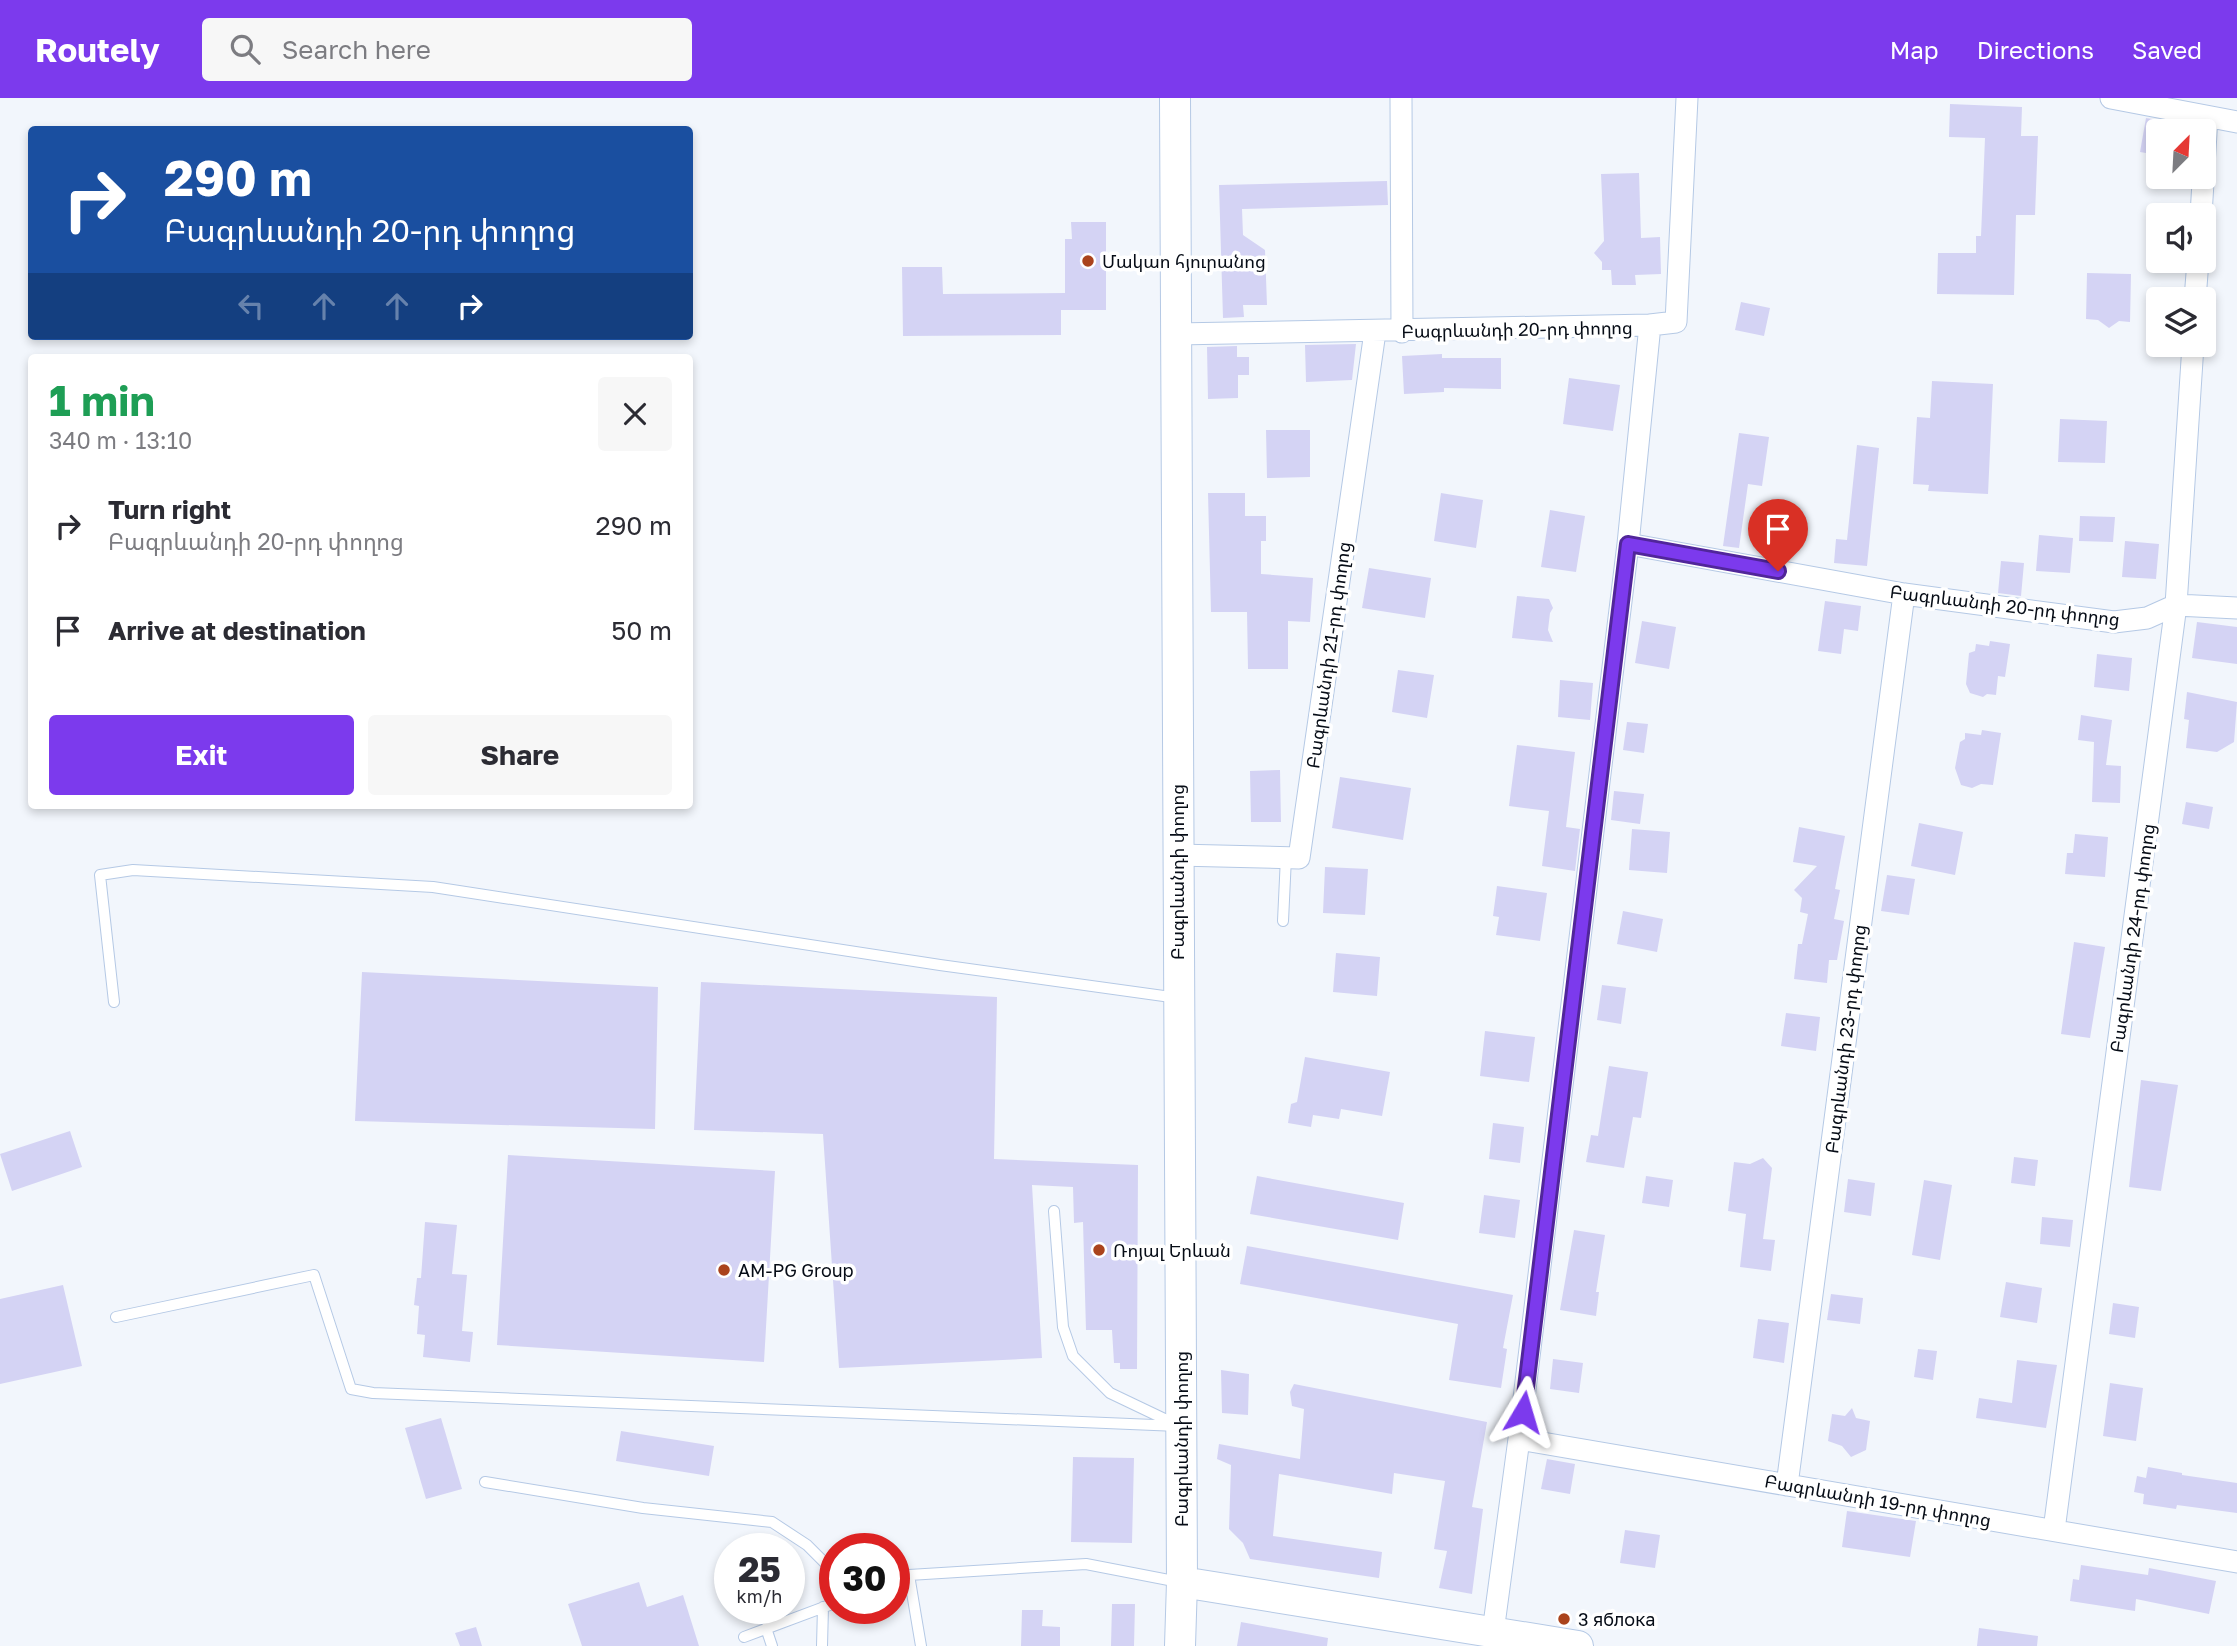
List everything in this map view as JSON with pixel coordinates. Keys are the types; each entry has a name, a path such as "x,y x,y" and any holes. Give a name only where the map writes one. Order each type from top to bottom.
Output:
{"main road":[{"name":"Բագրևանդի փողոց","path":"1175,98 1182,1582 1180,1646"},
{"path":"1182,1582 1578,1646"}],"street":[{"path":"1401,98 1402,331"},
{"path":"1650,325 1676,321 1687,98"},
{"path":"2111,98 2237,122"},
{"path":"2202,203 2207,117"},
{"name":"Բագրևանդի 20-րդ փողոց","path":"1176,334 1650,325 1628,544 1904,594 2114,622 2147,618 2176,605 2237,608"},
{"name":"Բագրևանդի 21-րդ փողոց","path":"1286,857 1299,858 1375,332"},
{"name":"Բագրևանդի 24-րդ փողոց","path":"2054,1530 2176,605 2192,357"},
{"path":"1493,1632 1520,1439 1628,544"},
{"name":"Բագրևանդի 23-րդ փողոց","path":"1787,1485 1904,594"},
{"path":"1177,855 1286,857"},
{"name":"Բագրևանդի 19-րդ փողոց","path":"1520,1439 2237,1562"}],"lane":[{"path":"1283,921 1286,857"},
{"path":"114,1002 100,875 133,870 433,887 927,963 1178,998"},
{"path":"1054,1211 1063,1327 1073,1356 1110,1393 1181,1427"},
{"path":"116,1317 314,1275 351,1389 373,1393 1181,1427"},
{"path":"485,1482 643,1508 772,1522 807,1545 819,1557"},
{"path":"910,1576 1086,1564 1182,1582"},
{"path":"910,1582 921,1646"},
{"path":"744,1637 819,1608"},
{"path":"822,1646 823,1624"},
{"path":"766,1628 772,1646"}],"building":[{"path":"1950,104 2022,107 2021,136 2038,136 2035,215 2016,215 2014,295 1937,294 1938,253 1976,253 1976,236 1981,236 1985,138 1949,137"},
{"path":"2146,118 2152,119 2146,119 2146,153 2140,152"},
{"path":"1639,173 1641,238 1660,237 1661,274 1635,275 1636,285 1612,285 1611,270 1602,270 1602,262 1594,253 1604,241 1601,174"},
{"path":"1387,181 1388,205 1242,209 1243,235 1265,250 1267,305 1243,305 1244,317 1223,318 1219,185"},
{"path":"1071,222 1106,222 1106,310 1061,310 1061,335 903,336 902,267 942,267 943,294 1065,293 1065,239 1072,239"},
{"path":"2087,273 2131,274 2130,322 2119,321 2109,328 2098,320 2086,319"},
{"path":"1741,302 1770,308 1764,336 1735,330"},
{"path":"1356,344 1352,380 1306,382 1305,345"},
{"path":"1237,346 1237,357 1249,357 1249,375 1238,375 1238,398 1208,399 1207,347"},
{"path":"1442,354 1442,358 1501,358 1501,389 1444,388 1444,392 1404,394 1402,356"},
{"path":"1569,378 1620,385 1613,431 1563,424"},
{"path":"1932,381 1993,384 1988,494 1928,491 1929,485 1913,484 1917,417 1930,418"},
{"path":"2060,419 2107,421 2105,463 2058,462"},
{"path":"1266,430 1310,430 1310,477 1267,478"},
{"path":"1739,433 1769,437 1762,486 1748,484 1739,548 1723,546"},
{"path":"1857,445 1879,448 1867,566 1834,563 1836,539 1847,540"},
{"path":"1208,493 1245,493 1245,516 1266,516 1266,541 1261,541 1261,574 1313,578 1310,622 1288,621 1288,669 1248,669 1247,612 1211,612"},
{"path":"1441,493 1483,500 1476,548 1434,541"},
{"path":"1550,510 1585,516 1576,572 1541,567"},
{"path":"2080,516 2115,517 2113,542 2079,541"},
{"path":"2039,535 2073,538 2070,573 2036,571"},
{"path":"2125,541 2159,544 2156,579 2122,577"},
{"path":"2001,561 2024,563 2021,596 1998,593"},
{"path":"1369,568 1431,578 1425,618 1362,608"},
{"path":"1517,596 1549,599 1553,608 1548,630 1553,642 1512,638"},
{"path":"1825,601 1861,606 1858,631 1844,629 1841,654 1818,651"},
{"path":"1642,621 1676,627 1669,669 1635,663"},
{"path":"2197,622 2237,627 2237,664 2192,658"},
{"path":"1990,641 2010,644 2005,677 1998,676 1996,695 1987,694 1983,697 1970,693 1966,684 1969,653 1975,651 1976,644 1989,646"},
{"path":"2097,654 2132,658 2129,691 2094,687"},
{"path":"1398,670 1434,675 1427,718 1392,712"},
{"path":"1560,680 1593,683 1590,720 1558,717"},
{"path":"2187,692 2237,702 2234,742 2217,752 2186,748 2189,720 2184,719"},
{"path":"2081,715 2112,720 2106,765 2121,766 2120,803 2092,802 2094,742 2078,740"},
{"path":"1627,722 1648,724 1644,753 1623,750"},
{"path":"1982,730 2001,733 1993,785 1981,784 1972,788 1961,785 1955,768 1960,742 1965,739 1965,733 1981,735"},
{"path":"1517,745 1575,752 1566,827 1580,829 1575,871 1542,866 1549,811 1509,806"},
{"path":"1280,770 1281,822 1251,822 1250,771"},
{"path":"1340,777 1411,788 1403,840 1332,828"},
{"path":"1614,791 1644,794 1640,824 1611,820"},
{"path":"2186,802 2213,807 2209,829 2182,824"},
{"path":"1919,823 1963,832 1955,875 1911,866"},
{"path":"1799,827 1845,836 1835,889 1840,890 1834,919 1844,921 1837,960 1829,960 1827,983 1794,979 1798,944 1802,944 1808,914 1800,912 1802,898 1794,890 1817,866 1793,862"},
{"path":"1632,829 1670,832 1667,873 1629,870"},
{"path":"2075,834 2108,837 2105,877 2065,874 2067,853 2073,853"},
{"path":"1325,867 1368,869 1365,915 1323,913"},
{"path":"1887,875 1915,879 1909,915 1881,911"},
{"path":"1497,886 1547,893 1540,941 1496,935 1499,917 1493,916"},
{"path":"1623,911 1663,919 1657,952 1617,944"},
{"path":"2074,942 2105,947 2090,1038 2061,1034"},
{"path":"1336,953 1380,957 1377,996 1333,992"},
{"path":"362,972 658,987 655,1129 355,1121"},
{"path":"701,982 997,997 994,1159 1138,1165 1137,1369 1120,1369 1120,1363 1114,1363 1112,1330 1086,1330 1083,1222 1074,1223 1073,1187 1032,1185 1042,1358 839,1368 823,1134 694,1130"},
{"path":"1602,985 1626,988 1621,1024 1597,1020"},
{"path":"1786,1013 1820,1017 1816,1051 1781,1046"},
{"path":"1485,1031 1535,1037 1529,1082 1480,1076"},
{"path":"1305,1057 1390,1072 1382,1116 1341,1109 1339,1119 1313,1115 1311,1127 1288,1123 1291,1104 1297,1102"},
{"path":"1609,1066 1648,1072 1641,1118 1633,1117 1624,1168 1586,1162 1591,1135 1598,1136"},
{"path":"2141,1080 2178,1085 2161,1191 2129,1187"},
{"path":"1493,1123 1524,1127 1520,1163 1489,1159"},
{"path":"70,1131 82,1167 12,1191 0,1154"},
{"path":"508,1155 775,1171 764,1362 497,1345"},
{"path":"2014,1157 2038,1160 2035,1186 2011,1183"},
{"path":"1763,1158 1772,1168 1763,1239 1775,1240 1771,1271 1740,1267 1746,1214 1728,1211 1734,1162 1750,1164"},
{"path":"1257,1176 1404,1203 1398,1240 1250,1214"},
{"path":"1646,1176 1673,1180 1669,1207 1642,1203"},
{"path":"1848,1179 1875,1183 1871,1216 1844,1212"},
{"path":"1924,1180 1952,1185 1940,1260 1912,1255"},
{"path":"1484,1195 1520,1200 1515,1238 1479,1233"},
{"path":"2042,1217 2073,1220 2070,1247 2040,1244"},
{"path":"425,1222 457,1225 452,1274 467,1275 462,1331 473,1332 470,1362 423,1357 425,1335 417,1334 419,1306 414,1305 417,1278 421,1278"},
{"path":"1574,1230 1605,1235 1596,1292 1599,1292 1596,1316 1560,1310"},
{"path":"1247,1246 1513,1295 1503,1348 1507,1349 1501,1388 1449,1380 1458,1324 1240,1284"},
{"path":"2006,1282 2042,1288 2037,1323 2000,1317"},
{"path":"63,1285 82,1366 0,1384 0,1299"},
{"path":"1831,1294 1863,1298 1860,1324 1827,1320"},
{"path":"2113,1303 2139,1307 2135,1338 2109,1334"},
{"path":"1758,1319 1789,1323 1784,1363 1753,1358"},
{"path":"1918,1349 1937,1351 1933,1380 1914,1377"},
{"path":"1553,1359 1583,1363 1579,1393 1550,1389"},
{"path":"2017,1360 2057,1365 2046,1428 1976,1418 1979,1398 2012,1403"},
{"path":"1221,1370 1249,1374 1248,1415 1222,1413"},
{"path":"2110,1383 2143,1388 2136,1441 2103,1436"},
{"path":"1294,1384 1487,1422 1472,1507 1483,1509 1472,1594 1439,1588 1447,1551 1434,1549 1445,1481 1394,1473 1392,1494 1279,1474 1273,1536 1382,1552 1379,1578 1250,1559 1243,1543 1229,1529 1231,1465 1217,1459 1219,1444 1300,1459 1304,1409 1292,1406 1290,1392"},
{"path":"1852,1408 1856,1418 1870,1421 1866,1450 1851,1457 1842,1446 1828,1441 1832,1414 1845,1416"},
{"path":"441,1418 462,1489 426,1499 405,1428"},
{"path":"621,1431 714,1446 709,1476 616,1461"},
{"path":"1073,1457 1134,1458 1132,1543 1071,1542"},
{"path":"1547,1459 1575,1464 1570,1494 1541,1489"},
{"path":"2148,1467 2237,1483 2237,1513 2177,1505 2176,1509 2143,1504 2144,1494 2134,1492 2137,1476 2146,1478"},
{"path":"1847,1511 1916,1521 1910,1557 1842,1547"},
{"path":"1625,1530 1660,1535 1655,1568 1620,1563"},
{"path":"2081,1565 2148,1575 2149,1568 2216,1581 2209,1614 2136,1599 2135,1611 2070,1601 2073,1579 2079,1580"},
{"path":"639,1582 647,1607 683,1595 699,1646 582,1646 568,1604"},
{"path":"1112,1604 1135,1604 1134,1646 1111,1646"},
{"path":"1022,1610 1043,1610 1042,1626 1060,1627 1060,1646 1021,1646"},
{"path":"1241,1622 1328,1638 1327,1646 1237,1646"},
{"path":"476,1627 482,1646 460,1646 455,1633"},
{"path":"1979,1628 2038,1636 2037,1646 1977,1646"}],"place":[{"name":"Մակաո հյուրանոց","path":"1088,261"},
{"name":"Ռոյալ Երևան","path":"1099,1250"},
{"name":"AM-PG Group","path":"724,1270"},
{"name":"3 яблока","path":"1564,1619"}],"route":[{"path":"1523,1412 1628,544 1778,571"}]}
